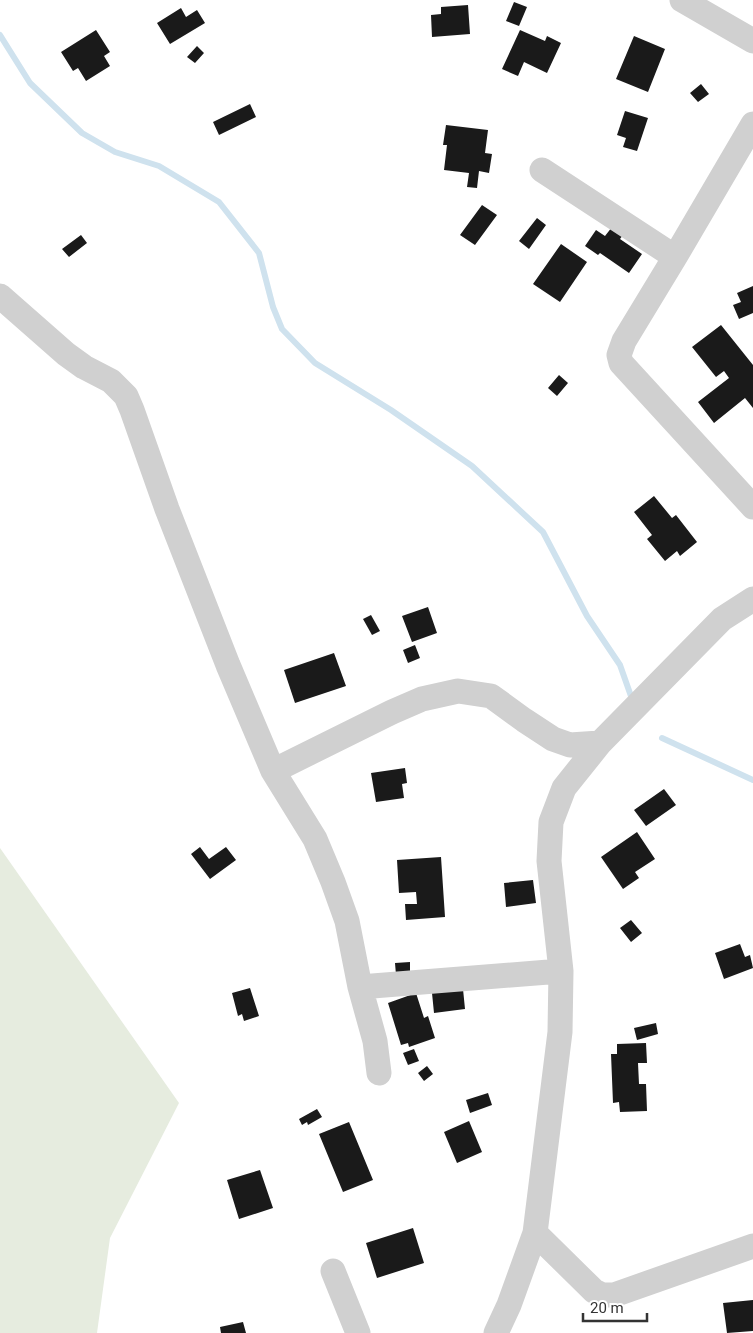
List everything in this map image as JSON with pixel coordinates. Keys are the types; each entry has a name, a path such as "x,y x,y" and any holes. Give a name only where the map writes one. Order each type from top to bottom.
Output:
{"street":[{"path":"682,0 753,41"},
{"path":"753,124 624,341 619,355 621,363 753,507"},
{"path":"542,170 675,257"},
{"path":"0,296 66,354 111,382 126,396 167,509 228,665 273,771 315,839 333,882 346,921 360,987 375,1041 380,1073"},
{"path":"496,1333 509,1305 535,1233 560,1032 561,970 549,861 551,822 564,788 600,743 722,619 753,599"},
{"path":"273,771 422,699 458,691 491,696 553,739 570,745 600,743"},
{"path":"360,987 561,970"},
{"path":"535,1233 582,1280 602,1295 614,1295 753,1246"},
{"path":"334,1271 358,1333"}],"shaded area":[{"path":"0,848 179,1103 110,1238 97,1333 0,1333"}],"building":[{"path":"514,2 527,7 519,26 506,21"},
{"path":"468,5 470,34 432,37 431,15 441,14 441,7"},
{"path":"181,8 186,17 197,10 205,23 170,44 157,23"},
{"path":"96,30 110,52 104,56 110,66 86,81 78,68 73,71 61,52"},
{"path":"520,30 545,41 547,36 561,43 547,73 524,62 518,76 502,69"},
{"path":"634,36 665,49 648,92 616,79"},
{"path":"197,46 204,53 195,63 187,57"},
{"path":"701,84 709,94 698,102 690,93"},
{"path":"250,104 256,117 219,135 213,122"},
{"path":"625,111 648,118 637,151 623,147 626,138 617,135"},
{"path":"446,125 488,130 485,153 492,154 489,173 479,171 477,188 467,187 469,173 444,170 447,145 443,145"},
{"path":"482,205 497,215 475,245 460,235"},
{"path":"537,218 546,225 529,249 519,241"},
{"path":"612,227 623,235 620,239 642,254 629,273 600,253 598,255 585,246 596,230 605,236"},
{"path":"81,235 87,243 69,257 62,249"},
{"path":"561,244 587,262 560,302 533,284"},
{"path":"753,286 753,313 739,319 733,305 741,302 737,293"},
{"path":"721,325 753,365 753,408 745,398 714,423 698,402 729,378 724,371 716,377 692,347"},
{"path":"559,375 568,383 557,396 548,388"},
{"path":"654,496 672,518 676,515 697,542 680,556 677,551 665,561 647,539 652,535 634,512"},
{"path":"428,607 437,633 412,642 402,616"},
{"path":"371,615 380,631 372,635 363,619"},
{"path":"415,645 420,658 408,663 403,650"},
{"path":"334,653 346,686 295,703 284,670"},
{"path":"405,768 407,783 402,784 404,798 376,802 371,773"},
{"path":"664,789 676,805 646,826 634,810"},
{"path":"637,832 655,859 635,872 639,878 623,889 601,857"},
{"path":"200,847 209,859 226,847 236,860 210,879 191,854"},
{"path":"441,857 445,917 406,920 405,904 417,904 416,892 399,893 397,860"},
{"path":"533,880 536,903 506,907 504,883"},
{"path":"631,920 642,933 631,942 620,928"},
{"path":"740,944 745,957 750,955 753,968 724,979 715,953"},
{"path":"410,962 410,975 396,975 395,963"},
{"path":"250,988 259,1016 244,1021 242,1014 238,1016 232,993"},
{"path":"463,989 465,1009 434,1013 432,993"},
{"path":"416,993 424,1018 428,1016 435,1038 409,1047 408,1043 401,1045 388,1003"},
{"path":"656,1023 658,1034 637,1040 634,1028"},
{"path":"646,1043 647,1063 638,1063 639,1084 646,1084 647,1111 620,1112 619,1102 613,1103 611,1054 617,1054 617,1044"},
{"path":"414,1049 419,1061 408,1065 403,1053"},
{"path":"427,1066 433,1074 424,1081 418,1073"},
{"path":"488,1093 492,1105 470,1113 466,1100"},
{"path":"317,1109 322,1117 308,1125 307,1122 302,1125 299,1119"},
{"path":"469,1121 482,1152 457,1163 444,1132"},
{"path":"349,1122 373,1180 343,1192 319,1134"},
{"path":"260,1170 273,1208 239,1219 227,1180"},
{"path":"413,1228 424,1263 377,1278 366,1243"},
{"path":"753,1300 753,1331 727,1333 723,1303"},
{"path":"243,1322 246,1333 221,1333 220,1327"}],"waterway":[{"path":"0,35 30,83 82,133 115,152 159,166 219,202 259,253 273,307 282,329 315,363 391,410 472,466 543,532 587,616 620,665 632,699"},
{"path":"662,738 753,780"}]}
